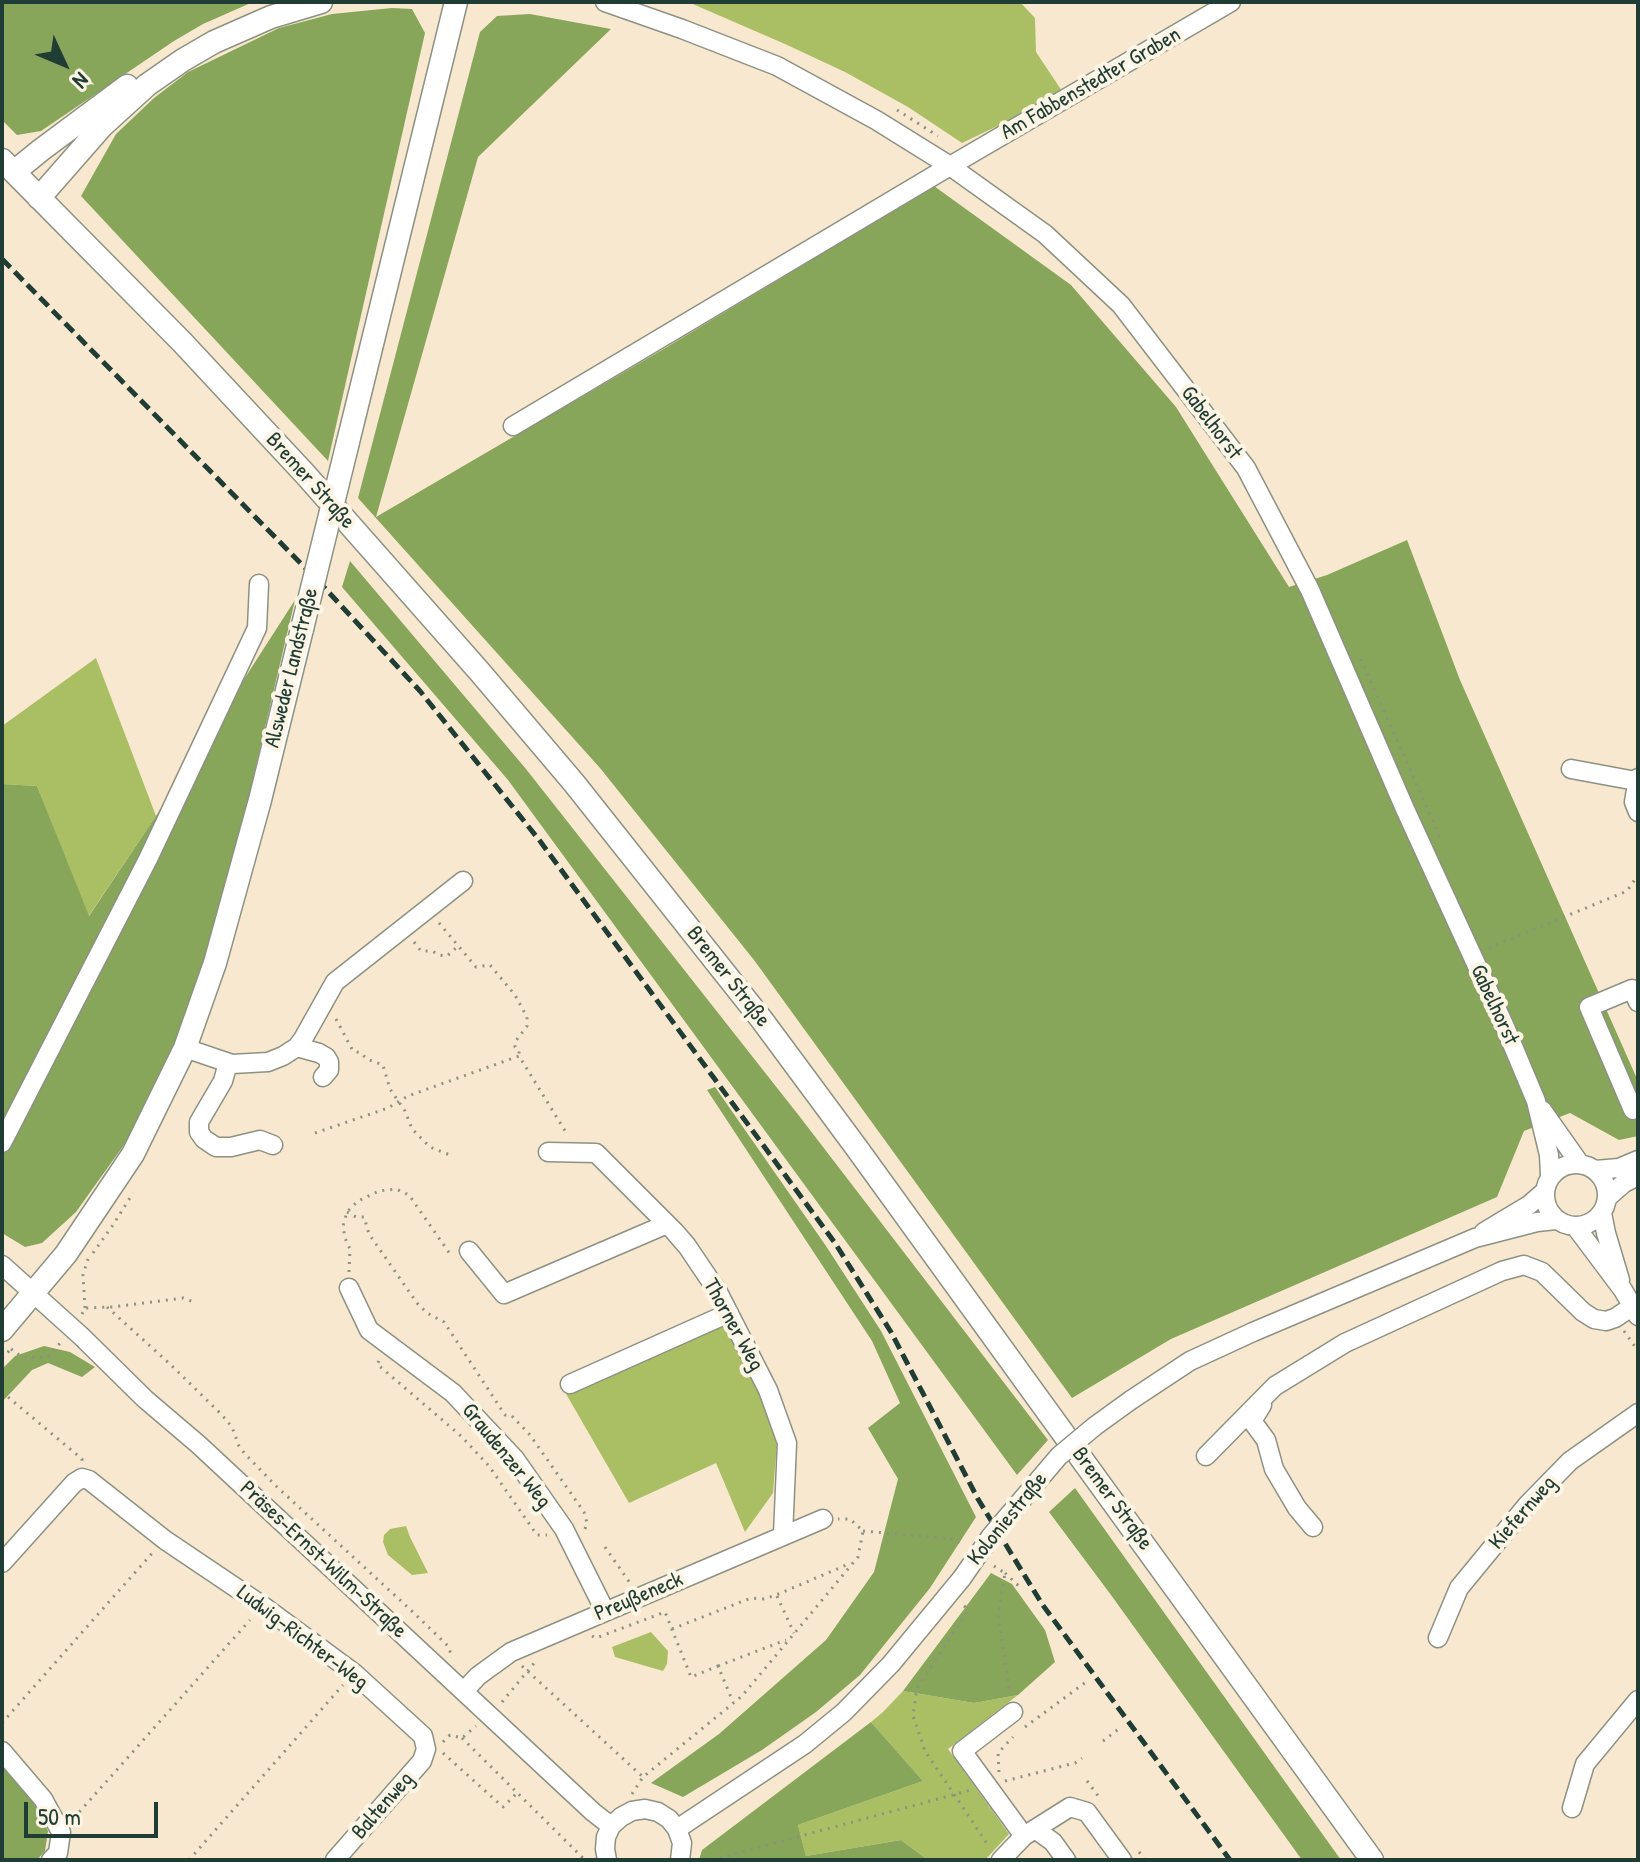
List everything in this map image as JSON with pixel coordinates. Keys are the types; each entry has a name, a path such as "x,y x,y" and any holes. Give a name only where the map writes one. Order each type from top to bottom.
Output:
{"main road":[{"path":"8,166 177,51 287,2"},
{"path":"39,198 102,126 147,85 214,42 271,17 321,2"},
{"name":"Alsweder Landstraße","path":"6,1340 33,1294 66,1254 133,1154 185,1048 215,963 252,829 456,2"},
{"name":"Bremer Straße","path":"8,166 182,342 305,474 574,783 762,1020 838,1122 1372,1860"}],"street":[{"name":"Gabelhorst","path":"605,2 777,66 876,120 950,166 1045,234 1121,305 1246,468 1310,590 1536,1101 1549,1155 1547,1184"},
{"name":"Am Fabbenstedter Graben","path":"513,426 1231,2"},
{"path":"2,1143 148,859 257,628 259,584"},
{"path":"1571,769 1637,779 1634,802 1638,812"},
{"path":"185,1048 232,1064 268,1062 297,1047 335,982 463,881"},
{"path":"1638,1002 1632,989 1589,1007 1633,1110 1638,1108"},
{"path":"297,1047 326,1057 329,1070 323,1077"},
{"path":"228,1063 223,1081 199,1122 199,1132 216,1147 260,1140 273,1145"},
{"name":"Gabelhorst","path":"1536,1101 1587,1167"},
{"path":"548,1152 587,1154"},
{"name":"Thorner Weg","path":"587,1154 667,1224 687,1246 729,1313 768,1390 787,1443 783,1535"},
{"path":"1638,1160 1619,1168 1568,1164 1559,1168 1547,1184 1546,1206 1556,1220 1564,1224 1575,1226 1593,1221 1624,1183 1638,1176"},
{"path":"1587,1167 1603,1178 1606,1187 1606,1233 1631,1304"},
{"name":"Koloniestraße","path":"1475,1238 1529,1205 1547,1184"},
{"name":"Koloniestraße","path":"677,1829 805,1744 844,1712 891,1664 962,1578 991,1536 1059,1456 1131,1400 1190,1361 1253,1332 1475,1238 1556,1220"},
{"path":"461,1254 504,1294 667,1224"},
{"path":"1575,1226 1631,1304"},
{"name":"Präses-Ernst-Wilm-Straße","path":"2,1265 611,1826"},
{"path":"1206,1456 1275,1386 1345,1343 1502,1271 1524,1265 1542,1272 1594,1319 1606,1321 1615,1318 1631,1304"},
{"name":"Graudenzer Weg","path":"349,1288 369,1330 453,1393 515,1459 564,1529 605,1611"},
{"path":"570,1384 729,1313"},
{"path":"1275,1386 1252,1421 1266,1440 1274,1469 1297,1508 1313,1527"},
{"name":"Kiefernweg","path":"1438,1638 1459,1588 1528,1504 1570,1461 1638,1413"},
{"path":"2,1563 82,1478"},
{"name":"Ludwig-Richter-Weg","path":"82,1478 89,1480 165,1540 263,1606 354,1673 423,1736 426,1749"},
{"name":"Preußeneck","path":"464,1691 478,1676 511,1652 823,1519"},
{"path":"1572,1808 1585,1764 1638,1700"},
{"path":"1013,1712 962,1751 1030,1832 1053,1842 1066,1860"},
{"name":"Baltenweg","path":"335,1860 422,1761 426,1749"},
{"path":"2,1751 43,1799 61,1832 58,1853 51,1860"},
{"path":"996,1853 1070,1807 1087,1812 1122,1860"},
{"path":"607,1860 606,1837 611,1826 632,1811 645,1809 658,1812 677,1829 682,1843 680,1860"}],"path":[{"path":"891,106 938,135"},
{"path":"1359,653 1445,850"},
{"path":"1471,957 1627,891 1638,875"},
{"path":"435,918 476,967 490,965 515,995 527,1017 527,1026 515,1042 519,1056 587,1154"},
{"path":"414,942 421,951 447,956 458,946"},
{"path":"334,1012 336,1022 353,1051 383,1065 387,1083 405,1111 412,1129 430,1147 450,1155"},
{"path":"315,1133 519,1056"},
{"path":"349,1288 350,1249 343,1226 347,1212 358,1201 379,1191 396,1189 409,1195 437,1236 461,1254"},
{"path":"347,1212 364,1217 369,1234 417,1303 427,1313 444,1322 505,1415 511,1415 530,1435 584,1512 587,1523 584,1538 573,1549"},
{"path":"6,1340 22,1357 47,1358 85,1308 183,1298 194,1302"},
{"path":"107,1307 222,1415 232,1427 245,1454 448,1646 454,1661"},
{"path":"1615,1318 1638,1351"},
{"path":"2,1358 6,1340"},
{"path":"391,1347 377,1364 461,1436 489,1466 537,1535 557,1536"},
{"path":"2,1392 82,1459 82,1478"},
{"path":"631,1795 643,1777 742,1696 858,1557 863,1531 850,1519 823,1519"},
{"path":"2,1723 165,1540"},
{"path":"605,1547 639,1596"},
{"path":"672,1629 751,1598 764,1599 776,1595 853,1563"},
{"path":"1005,1573 1021,1588"},
{"path":"776,1595 794,1633"},
{"path":"962,1603 967,1612 917,1688 913,1716 925,1751 996,1853"},
{"path":"61,1832 263,1606"},
{"path":"584,1632 596,1638 665,1612 691,1677 789,1639"},
{"path":"511,1652 527,1672 643,1777"},
{"path":"502,1702 537,1660"},
{"path":"718,1666 733,1702"},
{"path":"189,1860 354,1673"},
{"path":"1082,1758 1075,1763 999,1783 998,1753 1016,1733 1086,1682"},
{"path":"462,1738 482,1722"},
{"path":"1103,1741 1120,1728"},
{"path":"517,1793 503,1807 438,1748 450,1735 462,1738 585,1860"},
{"path":"712,1860 989,1786"}],"green space":[{"path":"2,2 253,2 203,24 174,41 41,131 17,135 2,120"},
{"path":"688,2 1020,2 1035,18 1036,52 1064,94 962,143 908,107 845,72"},
{"path":"412,9 425,33 328,461 81,196 116,134 154,98 188,72 279,28 332,14"},
{"path":"530,14 611,29 478,157 376,517 934,186 1071,285 1176,407 1289,587 1327,575 1407,540 1460,680 1638,1081 1638,1136 1619,1140 1570,1113 1524,1131 1497,1197 1171,1339 1072,1398 754,960 600,768 358,498 480,32 497,16"},
{"path":"350,561 526,769 800,1117 1048,1440 1017,1475 508,780 342,587"},
{"path":"295,600 210,961 177,1052 126,1142 76,1212 42,1243 25,1247 2,1233 2,784 37,786 89,916"},
{"path":"96,658 156,816 88,917 37,786 2,784 2,726"},
{"path":"715,1087 881,1331 976,1517 930,1588 860,1675 816,1712 762,1750 683,1797 651,1783 719,1734 826,1640 874,1572 898,1479 868,1428 900,1403 872,1341 707,1090"},
{"path":"725,1320 761,1396 777,1442 773,1493 745,1532 716,1463 629,1503 565,1392"},
{"path":"44,1346 70,1352 95,1367 82,1377 48,1363 32,1370 2,1402 2,1369 15,1356"},
{"path":"1075,1488 1341,1860 1302,1860 1049,1512"},
{"path":"406,1526 428,1573 412,1575 388,1555 384,1535 390,1529"},
{"path":"991,1573 1012,1584 1045,1630 1055,1662 1018,1695 974,1703 903,1691"},
{"path":"651,1632 668,1651 663,1671 615,1657 612,1647"},
{"path":"903,1691 974,1703 1018,1695 948,1749 1009,1834 985,1860 928,1860 901,1840 806,1856 798,1825 923,1781 871,1722"},
{"path":"871,1722 923,1781 798,1825 806,1856 901,1840 928,1860 699,1860 702,1850"},
{"path":"2,1761 36,1806 48,1831 45,1851 37,1860 2,1860"}],"railway":[{"path":"2,259 322,585 420,691 540,841 835,1243 891,1332 978,1499 1042,1604 1230,1860"}]}
